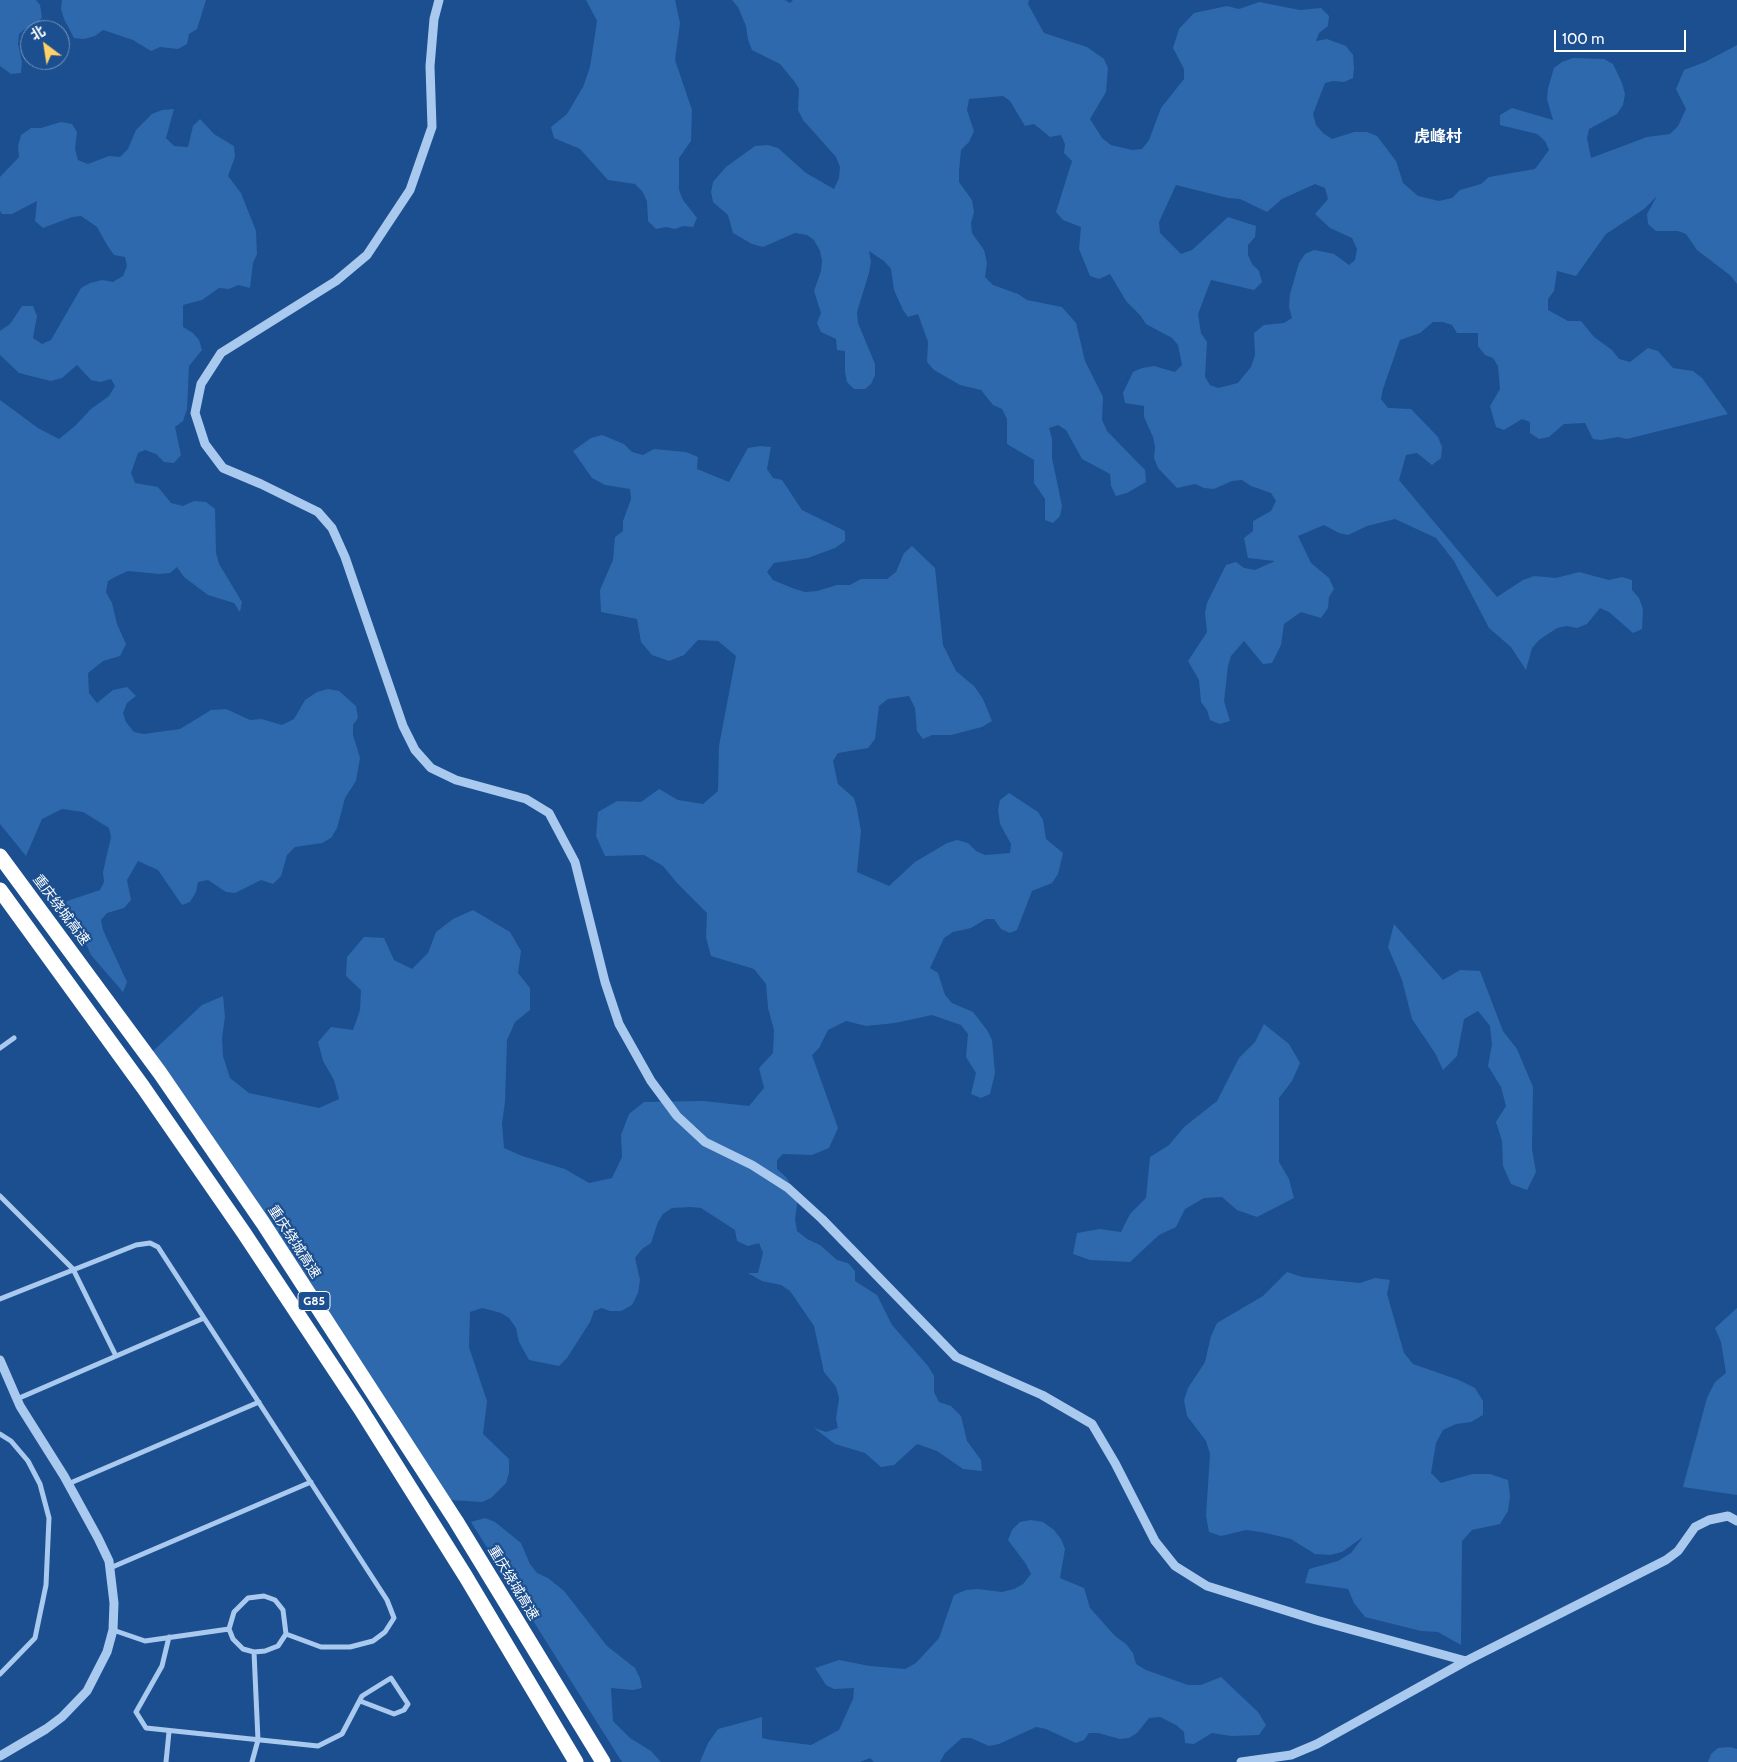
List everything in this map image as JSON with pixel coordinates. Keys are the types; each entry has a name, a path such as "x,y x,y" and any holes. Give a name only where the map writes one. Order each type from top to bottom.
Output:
{"highway":[{"name":"重庆绕城高速","path":"0,856 160,1073 268,1231 451,1513 603,1762"},
{"name":"G85","path":"0,890 143,1087 244,1233 338,1375 466,1577 576,1762"}],"street":[{"path":"439,0 434,19 430,66 432,127 410,190 367,256 336,281 221,353 201,384 195,414 205,444 223,468 318,512 332,528 346,558 403,726 414,750 431,768 456,780 526,799 549,813 575,862 605,982 619,1024 651,1081 677,1116 705,1142 752,1165 788,1188 822,1219 956,1357 1042,1395 1092,1424 1115,1463 1155,1541 1175,1566 1208,1586 1316,1620 1466,1661"},
{"path":"0,1048 14,1038"},
{"path":"0,1196 73,1270 116,1356"},
{"path":"0,1299 136,1245 150,1243 158,1247 387,1600 394,1618 385,1632 373,1641 350,1647 321,1647 286,1634"},
{"path":"17,1399 204,1318"},
{"path":"0,1360 17,1399 98,1538 110,1568 113,1582 113,1630 108,1652 99,1670 80,1698 46,1730 0,1756"},
{"path":"68,1484 259,1402"},
{"path":"0,1434 11,1441 28,1461 40,1484 49,1518 46,1584 35,1638 0,1674"},
{"path":"110,1568 311,1482"},
{"path":"1241,1762 1291,1755 1317,1744 1466,1661 1666,1560 1678,1551 1695,1527 1709,1520 1728,1516 1737,1521"},
{"path":"264,1596 275,1600 283,1610 286,1634 278,1646 265,1651 254,1652 243,1649 233,1639 229,1629 234,1612 242,1603 248,1598 264,1596"},
{"path":"113,1630 145,1641 229,1629"},
{"path":"169,1637 162,1666 136,1712 146,1728 169,1732 318,1746 342,1734 362,1696 391,1678 408,1704 404,1710 394,1714 360,1701"},
{"path":"252,1762 258,1740 254,1652"},
{"path":"166,1762 169,1732"}],"shaded area":[{"path":"0,0 36,0 40,5 42,17 40,20 20,20 18,44 21,73 11,74 0,66"},
{"path":"62,0 206,0 197,29 189,34 187,44 178,49 160,47 151,51 133,40 103,30 95,36 84,39 74,38 70,30 70,20 65,20 61,9"},
{"path":"586,0 675,0 680,23 675,60 692,110 691,141 679,158 679,190 683,200 697,218 693,227 683,226 675,229 666,227 656,229 648,221 647,201 642,191 635,184 608,180 580,149 554,138 551,127 567,114 583,87 590,67 597,21"},
{"path":"732,0 785,0 790,3 793,0 1029,0 1028,4 1044,33 1087,47 1104,59 1108,68 1106,92 1090,119 1102,138 1111,145 1132,150 1142,149 1149,140 1161,108 1184,79 1184,69 1173,48 1179,29 1194,13 1227,6 1239,9 1259,2 1300,10 1321,8 1329,16 1328,26 1319,33 1316,41 1327,39 1346,46 1353,55 1354,68 1353,78 1344,82 1333,81 1325,83 1313,114 1316,125 1332,139 1354,132 1367,132 1377,136 1396,161 1403,183 1418,196 1439,201 1452,198 1460,190 1481,184 1489,177 1535,169 1549,150 1545,141 1537,134 1500,125 1500,115 1512,108 1553,120 1547,99 1548,88 1554,68 1562,62 1573,58 1604,59 1613,64 1622,83 1625,94 1623,105 1617,114 1589,129 1587,138 1591,158 1647,137 1670,134 1678,126 1686,109 1676,89 1684,70 1705,62 1737,45 1737,284 1731,276 1697,250 1686,234 1678,231 1656,231 1648,224 1647,214 1657,196 1644,209 1606,234 1576,276 1557,271 1554,291 1548,299 1548,310 1568,321 1581,321 1594,337 1612,350 1619,359 1630,362 1648,348 1658,351 1673,368 1693,371 1702,378 1728,414 1627,439 1618,437 1601,440 1593,439 1585,423 1564,424 1549,437 1539,439 1530,433 1530,422 1522,419 1504,430 1496,427 1490,406 1500,389 1498,366 1493,358 1485,355 1478,346 1478,333 1457,333 1452,325 1443,322 1433,322 1420,333 1400,340 1381,399 1388,408 1411,409 1438,437 1442,447 1441,458 1432,465 1417,453 1406,455 1399,480 1497,597 1523,580 1534,576 1556,578 1579,572 1609,580 1622,577 1632,580 1632,590 1639,598 1643,609 1642,629 1633,633 1609,612 1600,608 1587,624 1577,628 1567,626 1557,628 1539,640 1532,648 1526,670 1511,647 1489,628 1454,561 1436,538 1395,519 1367,526 1348,535 1339,533 1324,525 1298,536 1311,563 1329,578 1334,589 1329,597 1328,608 1321,618 1301,612 1284,624 1281,645 1272,663 1263,664 1244,641 1231,656 1228,666 1224,701 1230,721 1220,724 1210,720 1207,710 1201,702 1199,680 1188,661 1207,632 1205,613 1207,603 1226,565 1236,562 1244,568 1255,570 1275,561 1248,558 1244,538 1253,531 1253,521 1271,511 1276,501 1271,493 1251,486 1242,480 1232,481 1214,489 1204,488 1195,484 1177,488 1158,468 1154,458 1155,447 1153,437 1144,417 1144,406 1125,403 1123,393 1133,372 1142,368 1154,366 1175,372 1182,365 1178,345 1172,338 1146,324 1126,301 1110,274 1099,279 1090,276 1079,249 1081,227 1063,220 1056,212 1072,161 1064,153 1065,144 1061,135 1050,137 1034,124 1025,126 1010,101 1003,96 969,99 967,110 974,131 969,142 961,150 959,171 959,182 972,200 974,212 971,223 972,233 984,250 987,263 985,277 993,285 1018,294 1027,300 1062,307 1076,323 1085,361 1103,397 1102,420 1107,431 1145,470 1146,482 1127,493 1116,496 1111,486 1110,474 1082,459 1066,430 1058,425 1049,428 1052,439 1052,458 1062,506 1060,516 1053,523 1045,520 1045,499 1034,483 1034,460 1007,444 1007,419 1002,409 993,405 981,390 960,385 934,370 927,362 928,342 918,314 908,317 903,310 894,290 891,269 884,261 869,251 871,262 869,273 857,312 858,323 875,364 875,375 871,384 865,389 854,389 847,382 845,351 837,350 836,339 821,332 817,323 821,313 814,291 821,271 822,261 820,251 814,240 807,235 795,233 763,247 752,244 733,233 728,215 713,202 711,192 713,182 726,167 755,146 768,145 778,148 806,173 834,189 839,178 840,167 836,157 803,120 798,110 799,89 780,64 752,50 746,26 738,7","holes":["1315,184 1325,188 1328,199 1315,214 1330,228 1352,238 1357,249 1355,260 1349,265 1334,254 1314,250 1305,254 1299,263 1290,294 1289,307 1292,318 1284,323 1264,325 1254,333 1255,355 1251,367 1238,383 1218,388 1210,385 1205,377 1207,342 1201,333 1198,314 1211,280 1254,290 1262,282 1259,271 1252,264 1248,255 1248,245 1255,237 1256,226 1228,217 1192,250 1181,254 1160,233 1159,222 1176,185 1228,198 1240,199 1267,212 1282,199"]},
{"path":"174,109 166,138 174,146 188,147 193,126 200,119 214,134 234,146 235,157 228,176 241,193 256,231 257,254 253,263 250,288 238,285 229,289 219,288 202,300 183,305 183,327 193,333 199,340 202,350 189,366 187,409 183,421 175,427 181,455 174,463 164,462 156,454 145,450 138,453 131,473 135,483 158,487 171,503 183,506 194,501 206,502 215,509 216,553 219,564 242,602 240,612 234,603 208,595 184,577 177,567 170,573 159,574 128,571 108,581 106,592 112,603 117,624 126,644 120,656 103,661 88,673 89,693 97,703 113,690 127,687 136,696 127,703 123,713 126,722 134,732 144,734 180,729 211,710 226,709 250,720 262,719 282,725 294,719 305,700 317,692 328,689 339,691 356,706 358,718 353,725 353,735 360,758 356,781 345,798 337,828 331,838 322,843 295,847 287,855 281,876 273,884 261,880 235,893 226,892 208,880 198,882 196,892 190,902 182,905 158,870 138,861 127,880 131,900 124,908 107,913 101,920 103,930 127,982 123,992 91,955 78,926 63,910 67,901 100,890 104,882 103,872 111,837 109,828 83,812 62,809 42,819 26,856 0,824 0,400 38,428 59,439 91,409 109,396 115,386 111,379 100,382 91,380 77,365 62,378 51,381 19,373 0,355 0,331 10,324 22,306 33,306 37,316 33,338 42,344 51,340 81,288 102,280 113,282 123,276 127,266 125,257 114,255 97,227 81,216 72,217 43,228 35,221 37,201 12,214 2,214 0,211 0,177 19,157 18,146 21,135 31,128 41,128 61,122 72,124 77,132 75,149 78,160 88,164 109,156 120,157 128,149 136,130 152,114 162,110"},
{"path":"602,435 624,444 632,452 643,455 654,449 686,452 698,457 697,469 729,482 748,448 771,447 767,469 773,478 782,480 802,510 845,531 845,541 835,548 808,558 774,563 767,572 773,580 792,588 805,592 817,591 837,585 850,585 861,579 887,579 896,572 904,553 912,546 935,568 943,645 956,671 974,686 983,699 992,721 982,727 951,735 932,735 923,739 917,731 915,708 909,696 888,699 879,706 875,739 868,748 838,753 833,761 838,784 854,798 857,809 861,831 857,872 889,886 915,862 947,843 957,840 968,843 976,851 985,855 1010,853 1011,844 1000,824 998,810 1000,800 1009,793 1038,812 1043,820 1046,839 1063,853 1058,874 1052,883 1032,891 1017,930 1010,933 1001,929 994,919 986,919 971,928 953,932 944,938 930,968 938,973 945,995 952,1003 973,1012 992,1040 995,1073 990,1094 981,1098 971,1094 976,1073 966,1057 968,1034 961,1025 932,1015 895,1023 866,1026 846,1021 828,1030 819,1048 812,1055 838,1128 829,1148 812,1155 783,1154 777,1160 777,1169 786,1177 798,1197 795,1219 797,1231 807,1239 820,1245 837,1260 848,1263 855,1271 855,1281 877,1295 892,1325 928,1366 934,1376 934,1392 939,1402 951,1406 961,1416 967,1441 981,1460 982,1471 963,1469 937,1451 917,1444 894,1465 881,1467 865,1453 835,1444 814,1428 826,1432 838,1428 836,1419 839,1398 836,1387 824,1372 814,1326 790,1291 781,1285 762,1281 748,1273 758,1273 763,1253 759,1243 748,1246 737,1241 735,1230 701,1208 672,1208 663,1214 658,1222 651,1243 642,1249 635,1258 640,1280 638,1293 632,1305 621,1311 610,1311 602,1308 594,1311 590,1322 567,1358 559,1366 529,1360 519,1342 516,1328 509,1318 501,1313 482,1308 470,1312 469,1347 487,1401 483,1434 509,1459 509,1473 506,1483 491,1498 482,1502 450,1500 153,1051 202,1005 223,996 225,1017 222,1038 223,1056 230,1078 249,1093 319,1108 339,1099 334,1080 323,1061 318,1042 331,1027 353,1030 360,1010 361,990 346,976 347,957 364,937 384,938 394,960 412,969 428,953 436,932 453,919 473,910 510,932 521,951 518,973 530,988 530,1010 515,1022 507,1040 505,1102 502,1123 504,1148 522,1156 565,1169 589,1183 612,1178 622,1157 621,1135 629,1114 644,1102 704,1101 749,1106 764,1088 759,1068 773,1053 774,1030 768,1008 766,984 754,969 711,956 706,937 707,913 663,866 644,855 605,856 596,836 598,812 617,801 641,802 659,789 678,800 703,804 718,791 719,746 736,656 718,641 698,640 684,655 669,661 652,655 641,642 637,619 601,612 600,590 613,560 615,537 623,531 623,521 631,499 630,489 605,485 592,478 573,451 591,438"},
{"path":"1394,924 1443,980 1460,970 1480,971 1503,1031 1517,1049 1533,1087 1532,1149 1536,1172 1527,1190 1511,1184 1503,1166 1502,1141 1496,1122 1506,1106 1501,1087 1488,1066 1492,1044 1490,1026 1478,1011 1464,1019 1457,1056 1443,1070 1435,1053 1412,1019 1402,980 1388,947"},
{"path":"1264,1024 1289,1044 1300,1063 1292,1081 1279,1098 1279,1162 1289,1179 1294,1198 1257,1217 1237,1210 1222,1197 1204,1198 1185,1209 1176,1227 1159,1235 1130,1262 1090,1260 1073,1254 1077,1233 1100,1229 1121,1232 1130,1214 1146,1198 1150,1157 1169,1145 1184,1127 1217,1101 1239,1058 1255,1042"},
{"path":"1287,1272 1302,1277 1360,1283 1375,1278 1390,1280 1387,1294 1404,1353 1413,1364 1459,1380 1475,1388 1483,1401 1483,1415 1471,1422 1456,1424 1443,1430 1436,1443 1431,1473 1441,1483 1472,1474 1490,1474 1508,1480 1510,1496 1508,1511 1500,1524 1472,1530 1462,1541 1461,1645 1438,1632 1421,1631 1365,1617 1354,1603 1348,1589 1305,1583 1309,1569 1338,1561 1351,1553 1363,1537 1342,1552 1330,1555 1315,1554 1291,1539 1261,1532 1246,1530 1221,1536 1209,1532 1206,1516 1210,1454 1206,1441 1187,1416 1184,1400 1188,1388 1205,1362 1211,1336 1217,1323 1263,1296"},
{"path":"1737,1308 1737,1495 1683,1487 1707,1398 1715,1382 1726,1373 1721,1342 1715,1328"},
{"path":"485,1518 495,1522 521,1543 530,1564 537,1573 548,1578 564,1591 607,1646 635,1668 642,1688 633,1690 611,1688 613,1721 630,1738 651,1751 661,1762 622,1762 471,1522"},
{"path":"1031,1520 1043,1522 1054,1530 1061,1539 1065,1549 1060,1578 1084,1588 1090,1608 1115,1636 1126,1644 1133,1653 1136,1664 1146,1670 1188,1685 1201,1685 1221,1677 1258,1712 1266,1725 1259,1735 1231,1736 1212,1733 1194,1744 1185,1743 1184,1732 1176,1725 1160,1717 1149,1718 1137,1733 1129,1738 1120,1739 1098,1733 1089,1733 1084,1740 1076,1743 1046,1729 1036,1727 999,1744 989,1746 971,1738 962,1738 945,1753 940,1762 874,1762 870,1758 860,1762 700,1762 708,1743 718,1729 762,1717 762,1738 771,1740 811,1745 839,1730 853,1699 854,1688 834,1689 826,1685 815,1668 839,1660 870,1666 905,1669 916,1663 939,1638 954,1595 966,1590 978,1589 1002,1592 1023,1584 1031,1574 1008,1540 1012,1530 1020,1522"},
{"path":"1730,1747 1737,1749 1737,1762 1708,1762 1711,1754 1718,1748"}],"district":[{"name":"虎峰村","path":"1438,137"}]}
